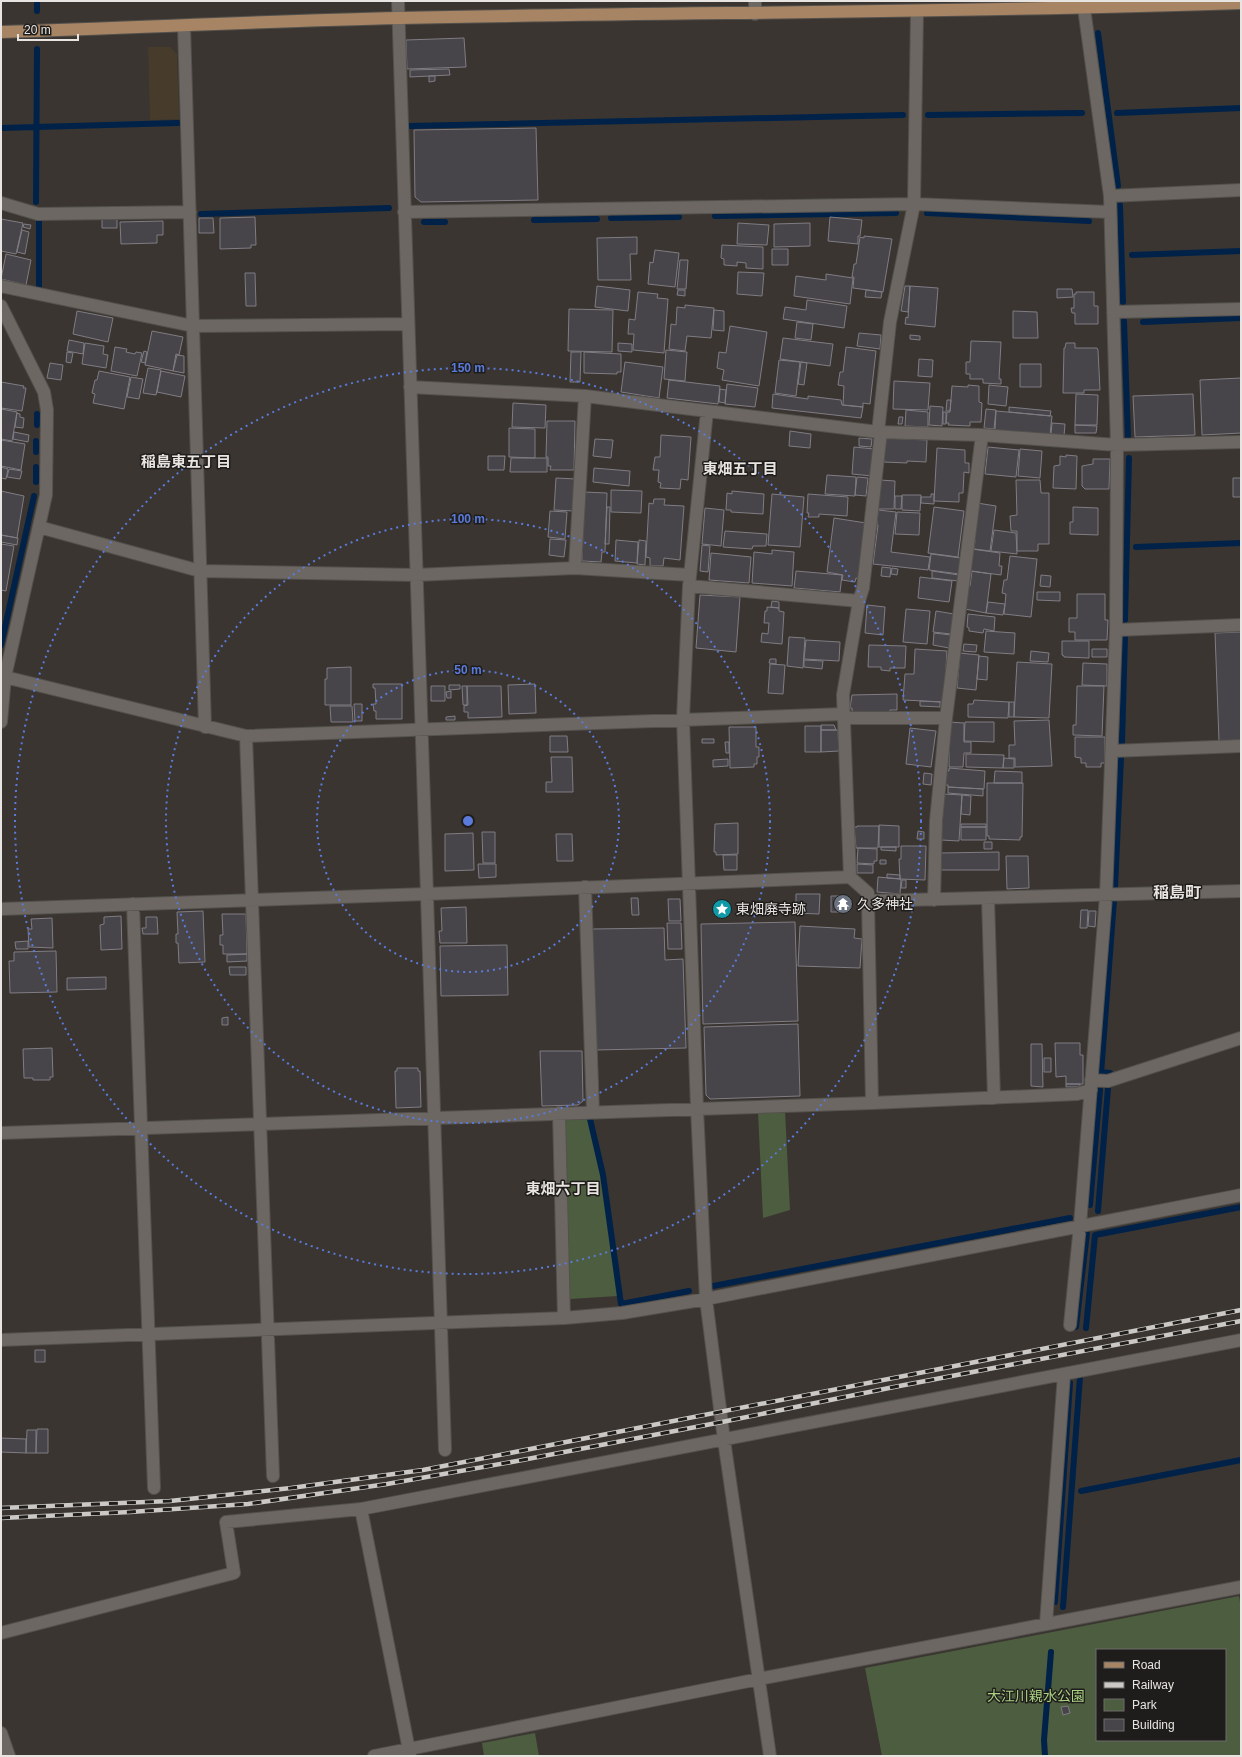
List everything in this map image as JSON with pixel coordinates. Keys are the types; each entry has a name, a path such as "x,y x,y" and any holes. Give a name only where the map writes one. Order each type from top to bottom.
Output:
{"main road":[{"path":"1,32 398,18 917,12 1084,5 1241,3"}],"street":[{"path":"398,1 445,1450"},
{"path":"755,1 755,14"},
{"path":"1070,1325 1080,1225 1106,896 1116,630 1117,445 1110,196 1084,5"},
{"path":"850,877 842,695 859,601 863,588 890,322 914,204 917,12"},
{"path":"184,26 205,726"},
{"path":"1110,196 1241,190"},
{"path":"1,203 38,214 190,212"},
{"path":"404,212 914,204 1110,212"},
{"path":"1,286 193,326 408,324"},
{"path":"1,306 44,392 47,410 46,495 3,677 1,722"},
{"path":"1113,312 1241,309"},
{"path":"410,387 585,396 879,432 982,435 1117,445 1241,442"},
{"path":"575,568 585,396"},
{"path":"707,411 690,580 683,719 697,1108 706,1299 724,1440 770,1756"},
{"path":"934,900 936,821 946,718 982,435"},
{"path":"39,527 200,572 416,575 575,568 690,580 859,601"},
{"path":"1116,630 1241,625"},
{"path":"3,677 246,736 683,719 843,716 946,718"},
{"path":"246,736 273,1476"},
{"path":"1112,750 1241,746"},
{"path":"1,909 850,877 868,893 872,1103"},
{"path":"585,887 593,1112"},
{"path":"868,901 1106,896 1241,891"},
{"path":"988,899 994,1098"},
{"path":"133,904 154,1488"},
{"path":"1,1133 872,1103 1077,1094 1091,1085 1108,1081 1241,1038"},
{"path":"558,1113 564,1318"},
{"path":"1,1340 564,1318 622,1313 706,1299 1080,1225 1241,1195"},
{"path":"1,1633 234,1573 226,1522 362,1509 1241,1340"},
{"path":"1046,1624 1064,1374"},
{"path":"362,1509 409,1752"},
{"path":"374,1756 409,1752 759,1679 1241,1587"},
{"path":"1,1733 9,1756"}],"shaded area":[{"path":"148,47 170,47 177,54 179,119 150,120"}],"green space":[{"path":"785,1111 790,1210 763,1218 758,1112"},
{"path":"586,1116 602,1175 618,1296 570,1299 563,1117"},
{"name":"大江川親水公園","path":"1239,1596 1241,1608 1241,1756 882,1756 865,1668"},
{"path":"535,1733 539,1756 484,1756 482,1743"}],"building":[{"path":"464,38 466,67 407,69 406,40"},
{"path":"449,69 450,75 410,77 410,70"},
{"path":"429,76 435,76 435,81 429,82"},
{"path":"536,128 538,200 421,202 415,197 414,130"},
{"path":"255,217 256,245 251,245 251,248 220,249 220,218"},
{"path":"830,217 862,220 860,236 858,236 858,244 828,241"},
{"path":"199,218 213,218 214,233 199,233"},
{"path":"1,219 23,223 16,254 1,251"},
{"path":"102,219 117,219 117,228 102,228"},
{"path":"163,221 163,235 157,235 157,243 121,244 120,222"},
{"path":"738,223 769,225 767,245 737,244"},
{"path":"810,223 810,246 774,247 774,224"},
{"path":"24,224 31,225 30,229 23,227"},
{"path":"22,230 29,232 25,254 17,252"},
{"path":"864,236 892,239 883,292 853,288 854,277 852,277 854,264 856,264 860,237 864,238"},
{"path":"637,237 637,254 630,254 631,280 598,280 597,238"},
{"path":"722,245 763,247 763,269 746,268 746,263 737,262 737,266 724,265 724,259 721,258"},
{"path":"772,249 788,249 788,265 772,265"},
{"path":"655,250 679,253 675,287 648,284 650,262 653,263"},
{"path":"6,254 31,260 26,285 1,279"},
{"path":"680,260 688,260 686,289 677,289"},
{"path":"738,272 764,273 762,296 737,294"},
{"path":"245,273 255,273 256,306 246,306"},
{"path":"826,274 853,278 850,304 794,296 796,276 826,280"},
{"path":"597,286 630,290 628,311 595,307"},
{"path":"905,286 910,286 908,312 901,311"},
{"path":"910,286 938,288 935,327 905,324 906,317 908,318"},
{"path":"1057,289 1072,289 1073,297 1057,298"},
{"path":"678,290 685,290 685,296 677,295"},
{"path":"866,290 882,292 881,298 865,297"},
{"path":"638,292 658,294 657,298 668,299 664,353 633,350 634,334 628,334 629,319 635,320"},
{"path":"1076,292 1094,292 1094,306 1098,306 1098,324 1075,324 1075,313 1072,313 1071,308 1074,308 1074,294 1076,294"},
{"path":"807,300 847,306 844,328 783,319 785,307 806,310"},
{"path":"685,305 714,308 711,338 687,336 685,351 669,349 671,324 676,325 677,307 685,308"},
{"path":"569,309 613,310 612,352 568,351"},
{"path":"714,310 724,311 724,331 713,330"},
{"path":"77,311 113,318 108,342 73,334"},
{"path":"1013,311 1037,312 1038,338 1013,338"},
{"path":"797,322 813,324 811,340 795,338"},
{"path":"730,326 767,332 759,386 722,380 724,370 717,368 719,352 726,353"},
{"path":"152,331 183,337 179,355 176,354 173,371 145,365"},
{"path":"859,333 881,335 880,349 857,346"},
{"path":"910,335 920,336 920,340 910,339"},
{"path":"783,338 833,344 830,366 780,359"},
{"path":"69,340 84,343 83,354 67,351"},
{"path":"971,341 1001,342 999,379 1001,379 1001,384 983,383 983,379 970,379 970,374 966,374 966,362 970,362"},
{"path":"85,343 104,346 103,354 108,355 106,368 82,364"},
{"path":"618,343 632,344 632,352 618,351"},
{"path":"1066,343 1075,343 1075,348 1097,348 1100,390 1084,390 1084,393 1063,393 1064,348"},
{"path":"115,347 127,349 126,352 135,354 136,352 142,353 137,376 111,371"},
{"path":"846,347 876,351 870,404 863,403 863,407 843,405 844,386 838,385 840,372 843,372"},
{"path":"666,350 687,352 685,381 664,379"},
{"path":"144,351 147,352 145,363 141,362"},
{"path":"67,352 73,353 71,363 66,362"},
{"path":"571,352 581,352 580,382 570,382"},
{"path":"584,352 621,354 621,372 617,372 617,374 584,373"},
{"path":"177,355 184,356 184,373 173,371"},
{"path":"919,359 933,360 932,377 918,376"},
{"path":"779,360 800,362 796,396 775,393"},
{"path":"625,362 663,367 659,398 621,392"},
{"path":"801,362 807,363 804,385 798,384"},
{"path":"50,363 63,365 61,380 47,378"},
{"path":"1020,364 1041,364 1041,387 1020,387"},
{"path":"148,368 161,370 156,395 143,393"},
{"path":"99,371 130,377 124,409 93,403 95,394 92,393"},
{"path":"161,371 185,376 181,397 157,392"},
{"path":"131,377 143,379 139,399 127,397"},
{"path":"1241,378 1241,433 1202,435 1200,380"},
{"path":"669,380 720,386 718,404 667,398"},
{"path":"894,381 930,383 928,410 893,409"},
{"path":"1,382 24,386 23,388 26,388 22,411 1,408"},
{"path":"727,384 758,388 755,407 725,404"},
{"path":"968,385 979,386 979,402 982,403 981,422 970,422 970,426 948,425 949,423 946,423 947,412 950,412 952,386 968,387"},
{"path":"989,385 1008,387 1006,406 988,404"},
{"path":"720,389 726,390 725,403 719,402"},
{"path":"773,394 808,399 808,396 841,400 842,405 863,407 861,418 772,408"},
{"path":"1076,394 1098,395 1097,425 1075,425"},
{"path":"1193,394 1195,435 1135,437 1133,396"},
{"path":"947,400 951,400 950,411 946,411"},
{"path":"513,403 546,405 545,428 512,427"},
{"path":"930,406 943,407 942,426 929,425"},
{"path":"1009,407 1051,411 1050,416 1009,412"},
{"path":"1,409 17,412 12,441 1,439"},
{"path":"986,409 996,410 994,429 984,428"},
{"path":"906,410 928,412 928,427 905,426"},
{"path":"996,411 1052,416 1050,435 995,430"},
{"path":"943,412 946,412 946,424 943,424"},
{"path":"17,413 20,414 20,417 24,418 23,428 15,427"},
{"path":"899,417 903,417 902,424 898,424"},
{"path":"547,421 575,421 574,470 550,470 551,466 548,466 548,457 546,457"},
{"path":"1052,423 1065,424 1064,436 1051,434"},
{"path":"1075,425 1097,426 1096,433 1075,433"},
{"path":"509,428 535,429 535,458 509,457"},
{"path":"790,431 811,434 810,448 789,446"},
{"path":"14,432 29,435 28,442 13,439"},
{"path":"661,435 691,437 688,480 681,479 680,489 660,488 661,483 658,482 659,470 653,470 655,457 660,457"},
{"path":"859,438 872,439 871,447 859,446"},
{"path":"885,438 927,440 926,462 884,462"},
{"path":"595,439 613,440 611,458 593,456"},
{"path":"1,440 25,444 21,470 1,466"},
{"path":"854,447 874,449 872,476 852,474"},
{"path":"988,447 1019,450 1016,477 985,474"},
{"path":"937,448 965,450 965,463 969,463 969,473 964,472 963,493 959,493 959,502 934,501"},
{"path":"1020,449 1042,451 1040,478 1018,476"},
{"path":"1066,455 1077,456 1076,489 1053,488 1054,466 1060,465 1060,456 1066,457"},
{"path":"488,456 505,456 504,470 488,470"},
{"path":"511,458 547,458 547,472 510,472"},
{"path":"1093,459 1110,459 1109,489 1085,489 1082,486 1082,466 1093,464"},
{"path":"1,467 8,469 6,479 1,478"},
{"path":"594,468 630,471 629,486 593,482"},
{"path":"9,469 22,471 20,479 7,477"},
{"path":"827,475 856,477 855,496 825,494"},
{"path":"857,477 868,478 866,496 855,495"},
{"path":"556,478 577,479 574,511 554,510"},
{"path":"1233,478 1241,478 1241,497 1233,497"},
{"path":"880,480 895,481 894,509 878,509"},
{"path":"1016,480 1040,480 1041,493 1049,493 1049,544 1038,544 1038,551 1017,551 1017,531 1011,531 1010,516 1017,515"},
{"path":"611,490 642,491 641,513 611,512"},
{"path":"1,491 24,496 17,538 1,535"},
{"path":"732,491 764,494 763,514 731,512 731,510 726,510 727,493 732,494"},
{"path":"584,492 607,493 605,552 602,552 601,562 582,561"},
{"path":"772,494 804,497 800,547 768,545"},
{"path":"808,494 848,497 847,516 819,514 819,517 808,517"},
{"path":"931,494 934,494 934,504 921,503 921,497 931,497"},
{"path":"902,495 921,495 920,511 902,510"},
{"path":"895,496 902,496 901,509 895,509"},
{"path":"654,499 665,499 664,505 684,506 680,560 664,558 663,566 650,566 650,558 646,557 649,503 653,504"},
{"path":"977,503 996,506 990,551 974,549 975,540 973,540"},
{"path":"607,507 610,507 609,544 605,544"},
{"path":"934,507 964,511 958,557 928,553"},
{"path":"1073,507 1098,508 1098,535 1070,534 1070,522 1073,522"},
{"path":"705,508 724,510 721,546 702,544"},
{"path":"878,510 896,512 891,552 930,557 928,570 873,564 878,525"},
{"path":"550,511 567,512 565,539 548,537"},
{"path":"897,512 920,513 919,535 895,534"},
{"path":"834,518 866,523 858,579 856,578 855,582 842,580 843,575 827,572"},
{"path":"994,530 1016,533 1017,554 991,551"},
{"path":"725,531 767,534 766,546 753,546 752,549 723,547"},
{"path":"1,535 18,538 17,545 1,542"},
{"path":"550,539 566,540 564,557 549,555"},
{"path":"616,540 638,542 637,563 615,561"},
{"path":"639,540 646,541 645,565 637,564"},
{"path":"1,544 14,546 6,591 1,590"},
{"path":"702,545 710,546 708,572 700,571"},
{"path":"972,549 1000,553 999,566 1002,566 1001,575 970,571"},
{"path":"772,550 794,552 792,586 752,583 754,552 772,554"},
{"path":"711,553 751,557 749,583 709,580"},
{"path":"931,554 961,558 959,574 929,570"},
{"path":"1010,556 1037,559 1031,617 1004,614 1006,594 1002,593 1004,580 1007,580"},
{"path":"882,567 891,568 890,577 881,576"},
{"path":"892,568 898,569 897,575 891,574"},
{"path":"796,571 842,575 840,592 794,588"},
{"path":"932,571 959,575 958,581 932,578"},
{"path":"972,571 991,574 986,613 965,609 968,586 970,586"},
{"path":"1041,575 1051,576 1050,587 1040,586"},
{"path":"920,577 952,581 949,602 918,598"},
{"path":"1037,592 1060,592 1060,601 1037,600"},
{"path":"1077,594 1105,594 1105,620 1108,620 1107,640 1075,640 1075,632 1069,632 1069,618 1077,618"},
{"path":"700,595 740,597 736,652 696,648"},
{"path":"772,601 779,602 779,608 771,607"},
{"path":"988,602 1005,604 1003,615 986,613"},
{"path":"867,605 885,607 883,635 865,633"},
{"path":"767,607 779,608 779,611 784,612 782,644 761,642 762,633 768,634 769,623 764,623 765,611 767,611"},
{"path":"906,609 930,611 927,644 903,642"},
{"path":"936,611 954,614 951,634 933,632"},
{"path":"968,614 995,617 994,631 984,629 983,633 969,631 969,628 967,627"},
{"path":"986,631 1015,633 1014,654 984,652"},
{"path":"1241,632 1241,740 1219,741 1215,633"},
{"path":"934,633 951,635 949,648 933,645"},
{"path":"789,637 805,638 803,668 787,666"},
{"path":"806,640 840,642 839,661 804,659"},
{"path":"1062,641 1089,641 1089,658 1064,657 1062,655"},
{"path":"964,644 977,645 976,652 963,651"},
{"path":"869,645 906,646 905,668 890,668 890,671 881,670 881,667 868,667"},
{"path":"915,649 947,651 944,702 903,700 905,674 914,674"},
{"path":"1092,649 1107,649 1107,657 1092,657"},
{"path":"1031,651 1049,653 1048,662 1030,661"},
{"path":"960,653 979,655 976,690 957,688"},
{"path":"979,656 988,657 987,680 977,679"},
{"path":"770,659 776,659 776,664 769,663"},
{"path":"804,660 823,661 822,669 804,667"},
{"path":"1017,662 1052,664 1049,718 1014,717"},
{"path":"1083,663 1107,664 1107,686 1082,685"},
{"path":"770,664 785,665 783,694 768,693"},
{"path":"351,667 351,705 325,705 325,679 327,679 327,668"},
{"path":"373,684 402,684 402,719 376,719 376,711 374,711 373,704 376,704 375,688 373,688"},
{"path":"535,684 536,713 509,714 508,685"},
{"path":"449,685 460,685 460,689 449,690"},
{"path":"431,686 445,686 445,701 431,701"},
{"path":"462,686 467,686 467,705 463,705"},
{"path":"467,686 501,686 502,717 468,718 468,712 464,712 464,706 468,705"},
{"path":"1077,686 1104,686 1102,736 1073,735 1073,725 1076,725"},
{"path":"451,691 451,698 447,698 446,692"},
{"path":"897,694 897,710 890,710 890,712 852,712 852,708 850,708 852,695"},
{"path":"974,700 1009,702 1008,718 968,717 968,704 973,704"},
{"path":"920,701 940,702 940,707 920,706"},
{"path":"1009,702 1014,702 1014,717 1009,717"},
{"path":"354,704 362,704 362,721 355,721"},
{"path":"330,706 352,706 353,722 331,722"},
{"path":"455,716 455,720 446,720 446,717"},
{"path":"1049,720 1052,766 1015,767 1015,758 1009,758 1009,745 1015,745 1014,721"},
{"path":"949,722 964,723 964,742 971,742 971,753 964,753 963,767 949,767"},
{"path":"965,722 994,722 994,742 964,741"},
{"path":"821,725 834,725 836,730 821,730"},
{"path":"805,726 821,726 821,752 805,752"},
{"path":"729,727 756,727 756,747 759,747 759,757 757,757 757,764 754,764 754,767 730,768"},
{"path":"910,728 936,731 931,767 906,764"},
{"path":"821,730 838,730 839,751 821,752"},
{"path":"550,736 567,736 568,752 550,752"},
{"path":"1075,737 1105,737 1105,763 1101,763 1101,767 1086,767 1086,763 1081,763 1081,758 1075,757"},
{"path":"702,739 714,739 714,743 702,743"},
{"path":"725,742 729,742 729,753 726,753"},
{"path":"966,754 1004,755 1003,768 966,767"},
{"path":"551,757 572,757 573,792 546,792 546,782 552,782"},
{"path":"1004,758 1014,759 1014,768 1003,768"},
{"path":"728,759 728,766 713,767 713,760"},
{"path":"949,768 985,771 984,789 948,787 948,785 945,785 946,770 949,771"},
{"path":"995,771 1022,772 1022,783 994,783"},
{"path":"924,773 932,774 931,785 923,784"},
{"path":"987,783 1023,783 1022,837 1020,837 1020,840 989,839 989,836 987,836"},
{"path":"948,787 983,789 983,796 948,793"},
{"path":"944,794 962,795 959,841 941,840"},
{"path":"962,795 971,796 970,815 961,814"},
{"path":"738,823 738,854 716,855 716,852 714,852 715,824"},
{"path":"961,824 986,824 986,827 961,827"},
{"path":"879,825 899,826 899,847 879,847"},
{"path":"879,826 878,848 856,848 854,827"},
{"path":"961,827 986,827 986,840 961,840"},
{"path":"918,831 924,832 924,839 917,839"},
{"path":"482,832 495,832 495,863 483,863"},
{"path":"473,833 474,870 445,871 445,834"},
{"path":"556,834 572,834 573,861 557,861"},
{"path":"984,842 992,842 992,849 984,849"},
{"path":"901,846 926,846 925,880 900,879 899,859 901,859"},
{"path":"881,847 896,847 896,851 881,850"},
{"path":"858,848 877,849 877,861 874,861 874,864 857,863"},
{"path":"999,852 999,870 941,870 941,853"},
{"path":"723,855 737,855 737,870 724,870"},
{"path":"1006,856 1028,856 1029,888 1007,889"},
{"path":"880,860 886,860 886,864 880,864"},
{"path":"478,864 496,864 496,877 479,878"},
{"path":"857,864 873,865 873,873 857,873"},
{"path":"887,874 900,875 900,879 887,878"},
{"path":"878,877 901,879 900,894 877,892"},
{"path":"902,880 906,880 906,888 901,888"},
{"path":"796,894 820,894 819,914 796,913"},
{"path":"831,896 844,896 843,901 848,901 848,908 843,908 843,912 831,912"},
{"path":"631,898 638,898 639,915 632,915"},
{"path":"668,899 680,899 681,921 669,921"},
{"path":"466,907 467,943 440,943 439,931 442,931 441,908"},
{"path":"1081,910 1088,910 1087,928 1080,928"},
{"path":"203,911 205,962 179,963 178,943 176,943 176,934 178,934 177,912"},
{"path":"1089,911 1096,911 1095,927 1088,926"},
{"path":"222,914 246,914 247,954 223,954 223,945 220,945 220,935 223,935"},
{"path":"121,916 122,949 101,950 100,925 104,924 104,917"},
{"path":"146,917 157,917 158,934 143,934 142,928 146,928"},
{"path":"52,918 53,948 29,947 28,929 32,929 31,919"},
{"path":"795,922 798,1021 703,1024 701,924"},
{"path":"667,923 681,923 682,949 668,949"},
{"path":"800,926 855,929 854,938 862,939 860,968 798,966"},
{"path":"664,928 665,960 683,959 686,1048 595,1050 592,929"},
{"path":"28,941 28,949 16,949 15,942"},
{"path":"507,945 508,995 441,996 440,946"},
{"path":"56,951 57,992 10,993 9,961 14,961 14,952"},
{"path":"247,954 247,961 227,962 227,955"},
{"path":"229,967 246,967 246,975 230,975"},
{"path":"106,977 106,989 67,990 67,978"},
{"path":"228,1017 228,1025 222,1025 222,1018"},
{"path":"798,1024 800,1096 710,1099 706,1095 704,1027"},
{"path":"1055,1043 1080,1043 1080,1055 1083,1055 1083,1084 1066,1084 1066,1076 1056,1077"},
{"path":"1031,1044 1042,1044 1043,1087 1031,1086"},
{"path":"52,1048 53,1077 50,1077 50,1080 33,1080 33,1078 24,1078 23,1049"},
{"path":"540,1051 582,1051 583,1101 578,1105 542,1106"},
{"path":"1044,1058 1051,1058 1051,1072 1044,1072"},
{"path":"397,1068 418,1068 418,1071 420,1071 421,1107 396,1108 395,1071 397,1071"},
{"path":"1066,1084 1080,1084 1080,1087 1066,1087"},
{"path":"35,1350 45,1350 45,1362 35,1362"},
{"path":"37,1429 48,1429 48,1453 36,1453"},
{"path":"27,1430 36,1430 36,1453 26,1453"},
{"path":"1,1438 26,1439 26,1453 1,1452"},
{"path":"1068,1706 1070,1713 1063,1715 1061,1707"}],"waterway":[{"path":"37,1 37,11"},
{"path":"1098,33 1118,186"},
{"path":"36,202 37,49"},
{"path":"1117,113 1241,108"},
{"path":"928,115 1082,113"},
{"path":"409,126 903,115"},
{"path":"1,128 178,123"},
{"path":"1120,205 1123,302"},
{"path":"201,214 389,208"},
{"path":"715,216 896,213"},
{"path":"927,213 1089,221"},
{"path":"611,218 679,217"},
{"path":"39,218 39,287"},
{"path":"534,220 597,219"},
{"path":"424,222 445,222"},
{"path":"1132,255 1241,251"},
{"path":"1143,322 1241,318"},
{"path":"1124,321 1128,438"},
{"path":"37,414 37,425"},
{"path":"36,441 36,452"},
{"path":"1125,620 1129,458"},
{"path":"36,467 36,482"},
{"path":"1,645 34,496"},
{"path":"1136,547 1241,543"},
{"path":"1122,742 1125,637"},
{"path":"1115,887 1121,758"},
{"path":"1101,1074 1114,900"},
{"path":"1101,1072 1110,1073"},
{"path":"1098,1211 1108,1088"},
{"path":"1090,1205 1100,1090"},
{"path":"590,1119 603,1175 621,1304 689,1291"},
{"path":"1086,1328 1095,1235 1241,1207"},
{"path":"713,1286 1070,1218"},
{"path":"1076,1327 1087,1233"},
{"path":"1063,1607 1080,1377"},
{"path":"1055,1602 1070,1383"},
{"path":"1081,1491 1241,1460"},
{"path":"1045,1756 1044,1740 1051,1652"}],"railway":[{"path":"1,1508 170,1501 291,1488 423,1470 1241,1310"},
{"path":"1,1518 130,1512 248,1504 387,1484 722,1422 894,1387 1241,1321"}],"place":[{"name":"久多神社","path":"843,904"},
{"name":"東畑廃寺跡","path":"722,909"}],"district":[{"name":"稲島東五丁目","path":"186,462"},
{"name":"東畑五丁目","path":"740,469"},
{"name":"稲島町","path":"1177,892"},
{"name":"東畑六丁目","path":"563,1189"}]}
